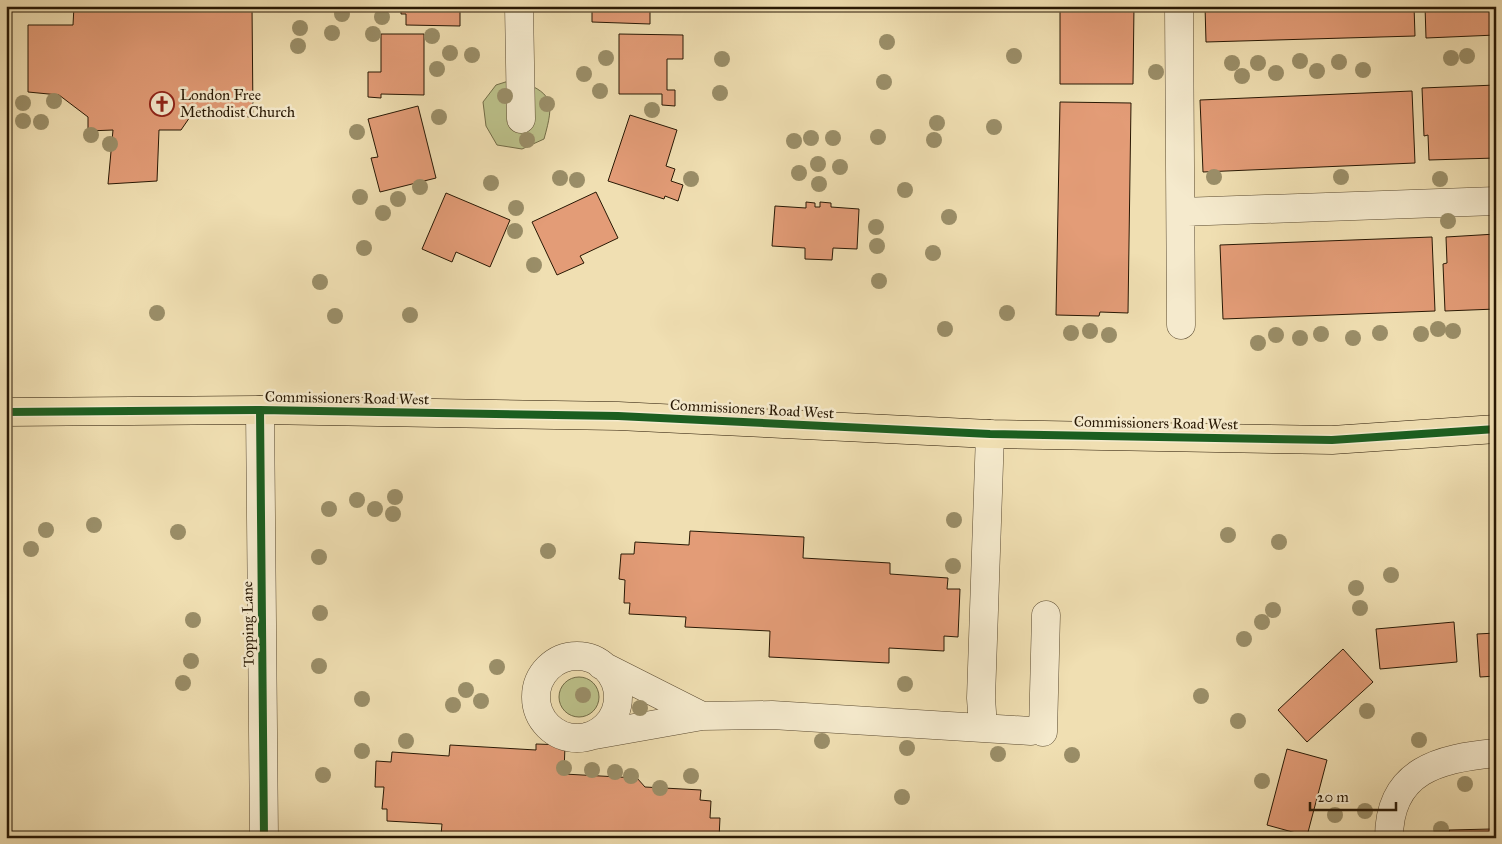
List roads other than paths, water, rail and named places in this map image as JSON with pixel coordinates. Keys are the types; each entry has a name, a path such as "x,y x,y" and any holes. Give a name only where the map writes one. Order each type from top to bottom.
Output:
{"main road":[{"name":"Commissioners Road West","path":"6,412 260,410 618,416 990,434 1332,440 1496,429"}],"street":[{"path":"519,6 521,119"},
{"path":"1179,6 1181,325"},
{"path":"1180,212 1496,201"},
{"name":"Topping Lane","path":"260,410 264,838"},
{"path":"983,728 982,698 990,434"},
{"path":"702,716 601,664 581,656 560,660 544,673 536,692 539,712 550,728 568,737 590,736 702,716 772,715 1037,732 1046,615"},
{"path":"590,736 608,724 617,704 615,682 601,664"},
{"path":"1389,838 1389,822 1397,796 1416,774 1441,761 1496,754"}],"place":[{"name":"London Free Methodist Church","path":"162,104"}]}
